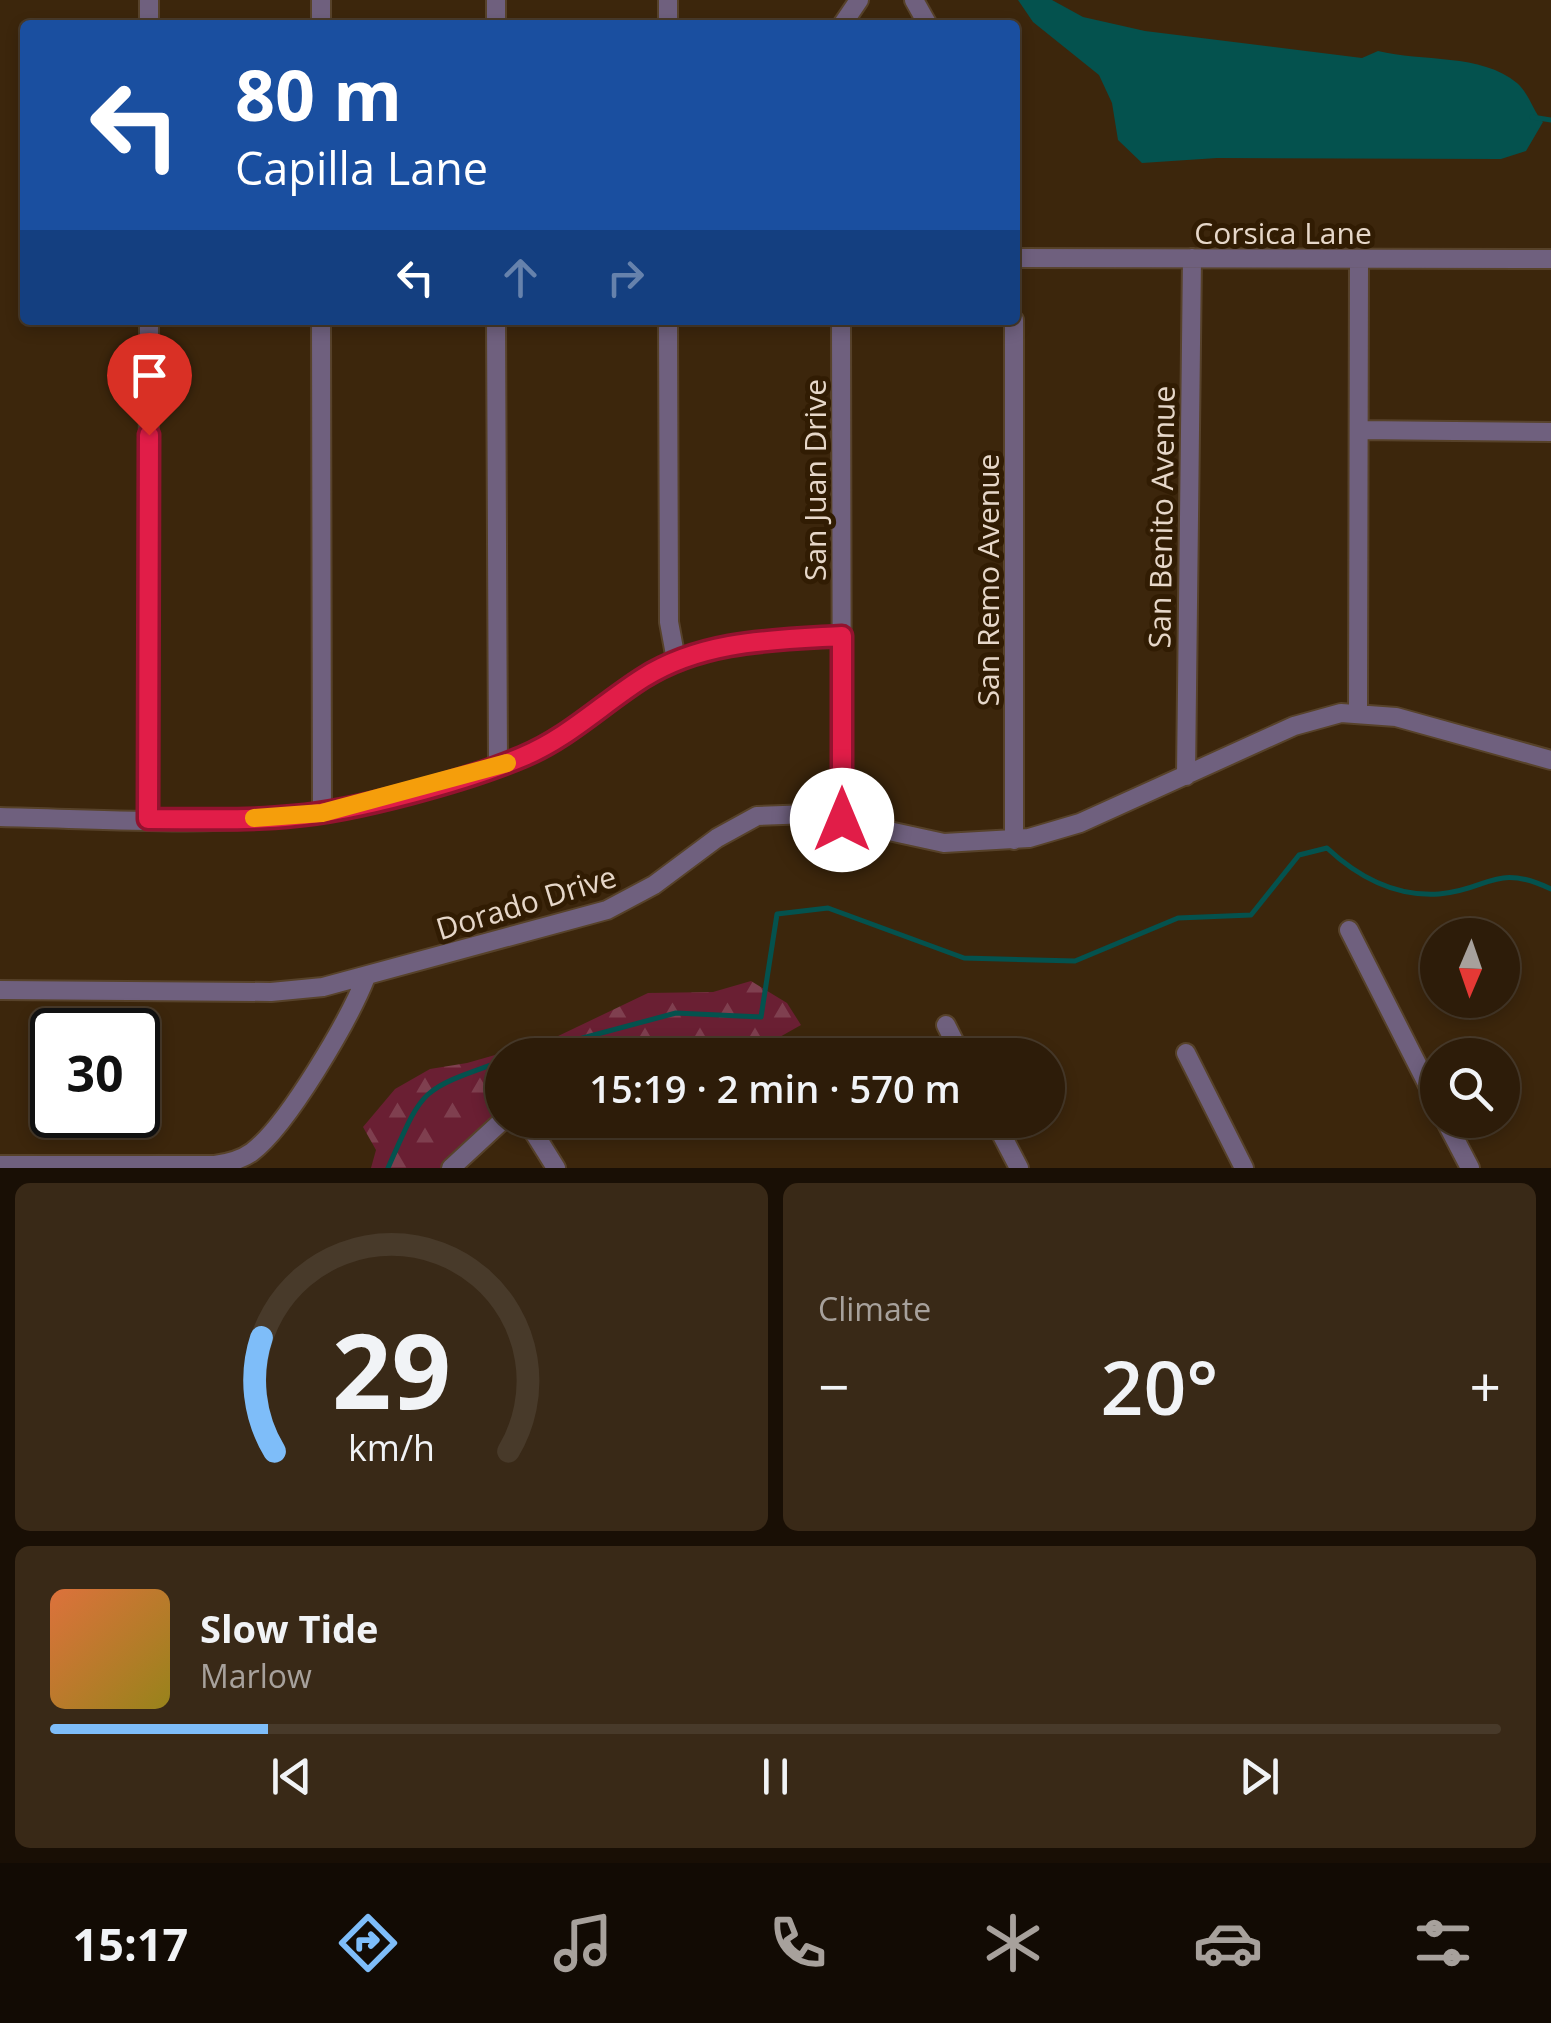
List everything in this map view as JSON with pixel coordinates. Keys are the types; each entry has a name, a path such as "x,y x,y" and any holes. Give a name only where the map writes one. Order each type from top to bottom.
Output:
{"street":[{"name":"Corsica Lane","path":"1020,258 1551,259"},
{"name":"San Benito Avenue","path":"1186,776 1192,258"},
{"path":"1358,712 1359,260"},
{"path":"148,819 149,325"},
{"path":"321,325 322,813"},
{"path":"496,325 498,766"},
{"path":"668,325 670,622 676,660"},
{"name":"San Juan Drive","path":"842,325 842,820"},
{"name":"San Remo Avenue","path":"1014,325 1014,840"},
{"path":"1359,430 1551,432"},
{"path":"0,817 148,819 322,813 498,766 561,738 622,692 676,660 748,642 842,636"},
{"name":"Dorado Drive","path":"0,990 271,992 366,977 607,910 654,885 717,838 757,816 790,812 944,843 1014,840 1062,830 1294,726 1358,712 1396,717 1551,760"},
{"path":"1348,930 1420,1070"},
{"path":"0,1165 215,1165 240,1159 260,1144 311,1076 351,1014 366,977"},
{"path":"946,1025 952,1038"},
{"path":"1186,1053 1244,1168"},
{"path":"452,1168 485,1138"},
{"path":"537,1138 556,1168"},
{"path":"1003,1138 1018,1168"},
{"path":"1454,1138 1470,1168"}],"green space":[{"path":"751,981 787,1003 801,1025 778,1038 554,1038 648,993 713,992"},
{"path":"485,1058 485,1127 441,1168 371,1168 376,1150 363,1127 395,1089 430,1069"}],"water":[{"path":"1018,0 1052,0 1083,17 1145,31 1362,58 1378,51 1469,63 1502,73 1517,83 1543,122 1526,151 1501,159 1217,158 1142,163 1118,140 1112,103 1099,75 1033,22"}],"waterway":[{"path":"1532,117 1551,120"},
{"path":"583,1038 676,1013 761,1017 777,914 828,908 964,958 1075,961 1178,918 1251,915 1299,855 1327,848 1364,876 1407,892 1456,892 1504,878 1532,881 1551,889"},
{"path":"388,1168 409,1121 427,1095 485,1067"}],"slow traffic":[{"path":"254,818 322,813 507,763"}],"route":[{"path":"149,435 148,819 274,818 348,807 525,756 561,738 647,675 676,660 748,642 842,636 842,820"}]}
